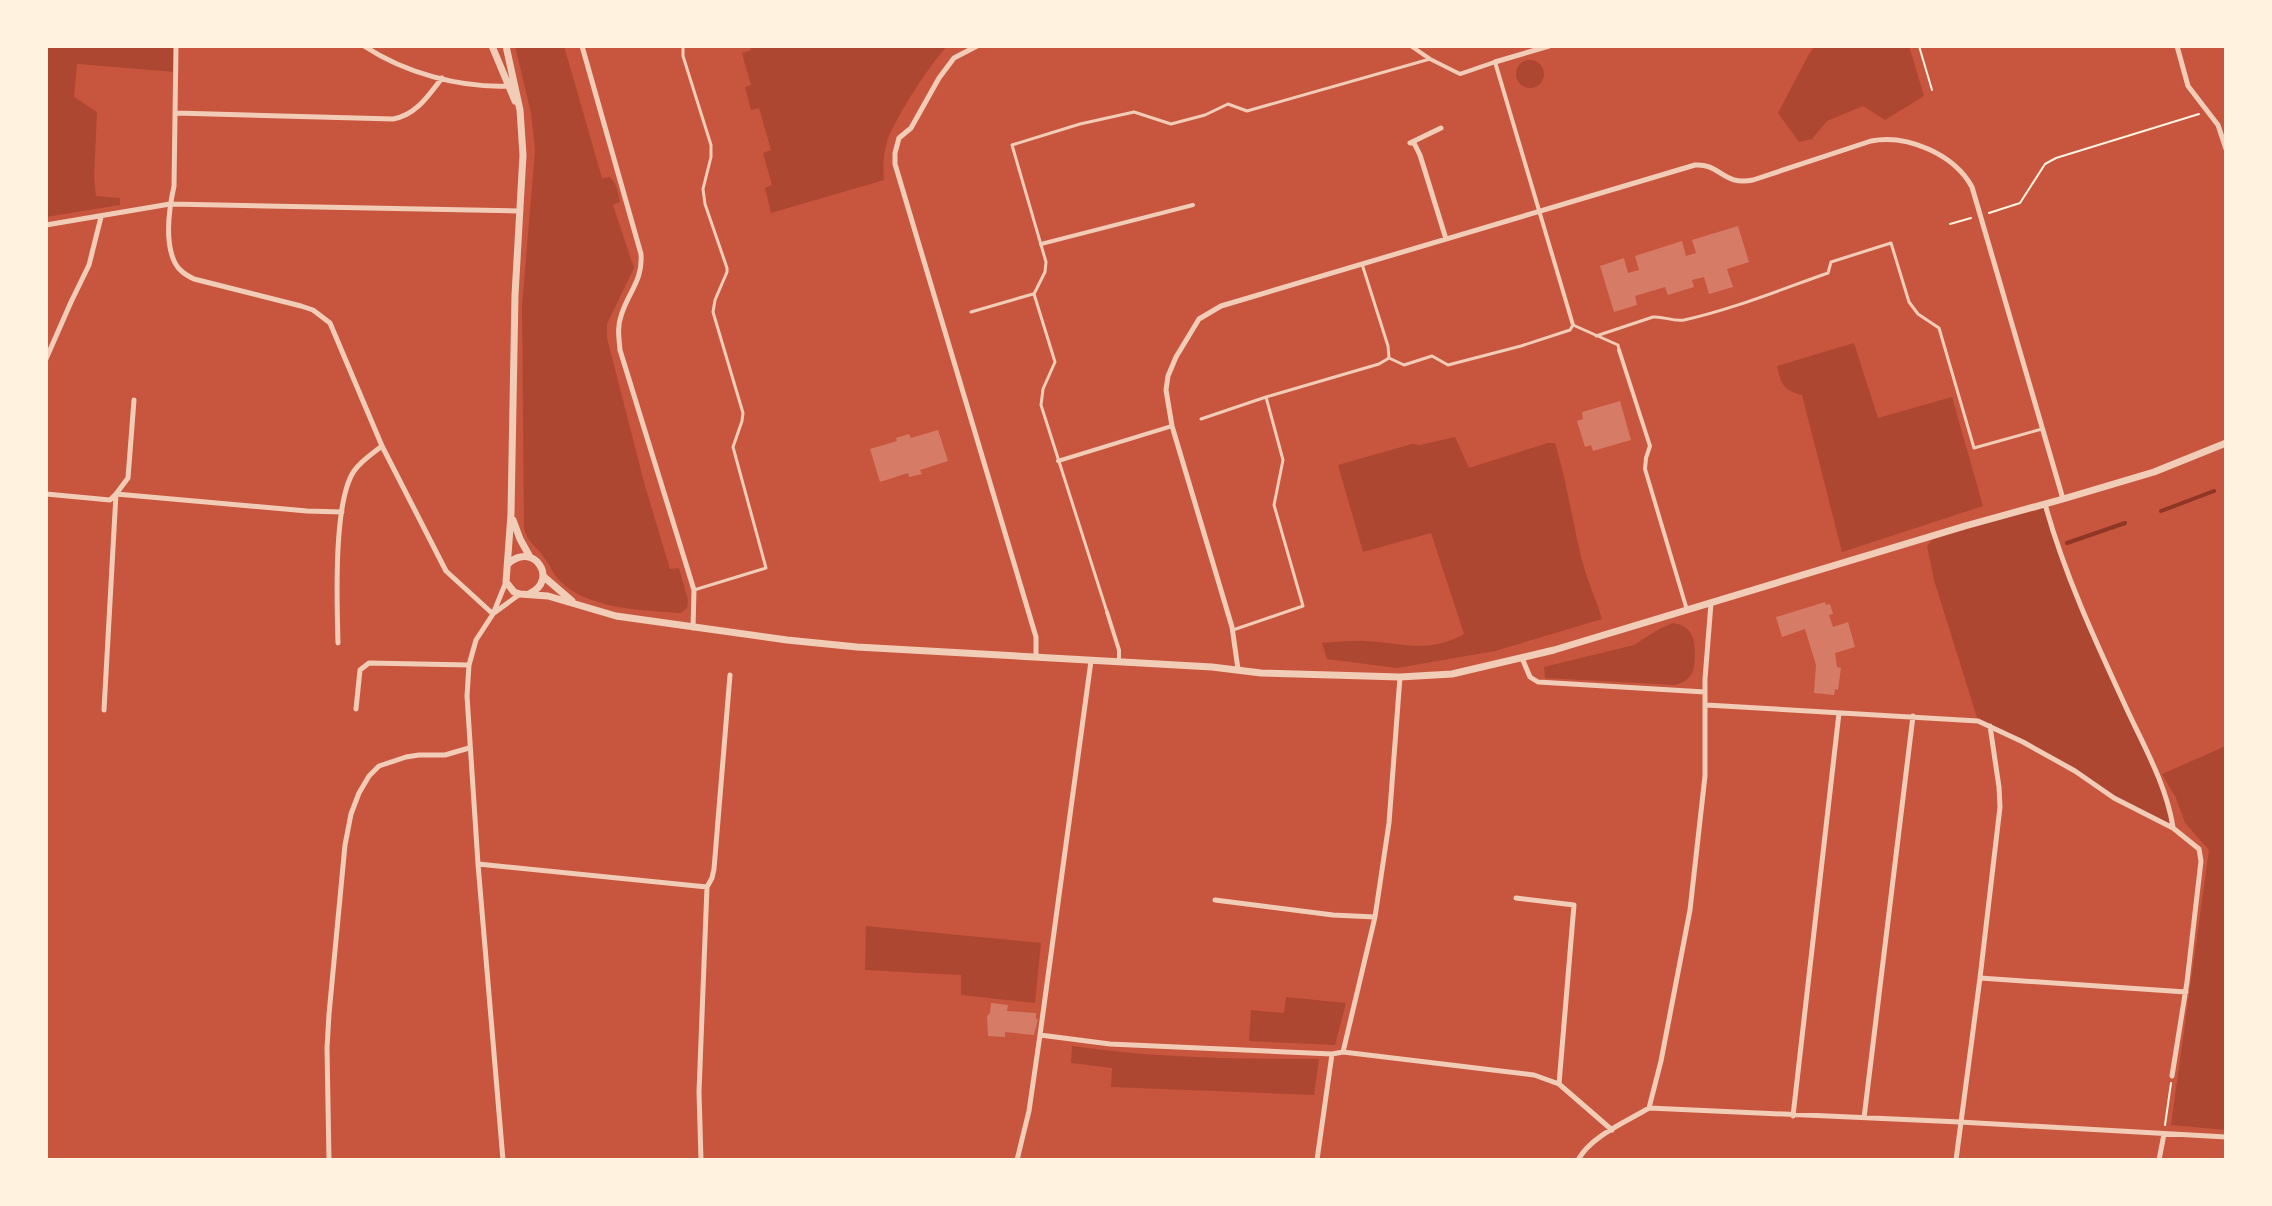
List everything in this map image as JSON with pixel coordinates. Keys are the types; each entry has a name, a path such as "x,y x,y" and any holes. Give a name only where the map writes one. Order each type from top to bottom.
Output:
{"street":[{"path":"176,46 174,186 170,204 171,252 175,265 194,279 301,306 313,310 330,323 382,446 446,571 493,614"},
{"path":"364,46 396,64 442,78 489,87 509,86"},
{"path":"492,46 520,110"},
{"path":"503,1160 467,696 469,665 476,640 493,614 506,582 511,514 515,295 523,155 520,110 506,46"},
{"path":"582,46 641,254 642,269 618,329 620,350 694,590 693,628"},
{"path":"977,46 954,58 944,70 911,128 899,138 895,164 1036,637 1036,658"},
{"path":"1411,46 1460,74 1549,46"},
{"path":"2177,46 2188,86 2218,125 2226,149"},
{"path":"1495,62 1573,325"},
{"path":"176,113 401,118 415,110 442,78"},
{"path":"1441,128 1410,143 1414,143 1420,155 1446,239"},
{"path":"1238,669 1233,630 1172,426 1166,390 1176,357 1199,319 1221,306 1695,165 1706,165 1740,182 1871,141 1890,139 1912,143 1956,166 1972,187 2063,499"},
{"path":"46,225 170,204 521,211"},
{"path":"1041,244 1193,205"},
{"path":"46,359 89,265 101,217"},
{"path":"1619,350 1650,446 1645,469 1687,610"},
{"path":"46,494 110,500 116,494 128,478 134,400"},
{"path":"1058,461 1172,426"},
{"path":"506,582 514,592 548,596 616,616 857,647 1238,669 1261,673 1400,677 1452,674 1522,658 2063,499 2164,468 2226,443"},
{"path":"338,643 337,579 345,493 354,470 382,446"},
{"path":"116,494 342,512"},
{"path":"104,710 116,494"},
{"path":"2045,504 2055,543 2105,663 2164,790 2173,828"},
{"path":"511,514 520,539 530,557 540,564 543,576 576,604"},
{"path":"508,564 518,557 530,557"},
{"path":"493,614 538,588 543,576"},
{"path":"1649,1108 1690,910 1705,776 1705,692 1711,603"},
{"path":"1107,612 1119,650 1119,662"},
{"path":"1522,658 1530,677 1538,682 1705,692"},
{"path":"1017,1160 1029,1111 1091,661"},
{"path":"356,709 360,670 369,663 469,665"},
{"path":"701,1160 699,1092 707,887 714,869 730,675"},
{"path":"1343,1052 1375,917 1389,823 1400,677"},
{"path":"1706,705 1978,721 2075,771 2114,798 2173,828 2199,849 2201,861 2186,992 2172,1076"},
{"path":"1793,1116 1839,713"},
{"path":"1864,1118 1913,716"},
{"path":"1956,1160 2000,807 1990,725"},
{"path":"329,1160 328,1025 351,814 359,793 379,766 406,757 445,755 469,748"},
{"path":"478,864 707,887"},
{"path":"1516,898 1574,905 1559,1084"},
{"path":"1215,900 1333,915 1375,917"},
{"path":"1980,978 2186,992"},
{"path":"1040,1035 1110,1044 1343,1052 1534,1075 1559,1084 1612,1130"},
{"path":"1317,1160 1332,1054"},
{"path":"1578,1160 1590,1145 1649,1108 2226,1137"},
{"path":"2159,1160 2164,1134"}],"lane":[{"path":"683,46 683,56 712,151 703,189 727,272 713,312 743,417 733,447 766,568 694,590"},
{"path":"1107,612 1041,405 1043,389 1055,362 1034,294 1045,272 1046,262 1012,145 1080,124 1134,112 1171,124 1205,115 1228,104 1247,111 1430,59"},
{"path":"1596,336 1653,317 1681,321 1768,294 1828,273 1831,262 1891,243 1909,302 1918,314 1939,328 1974,448 2042,429"},
{"path":"1362,264 1389,358"},
{"path":"971,312 1034,294"},
{"path":"1389,358 1404,365 1432,356 1448,365 1521,346 1570,330 1573,325 1618,345 1619,350"},
{"path":"1201,419 1379,364 1389,358"},
{"path":"1233,630 1303,606 1274,505 1283,460 1266,397"}],"path":[{"path":"1919,46 1932,90"},
{"path":"1950,224 2020,203 2045,164 2056,158 2208,112"},
{"path":"2164,1134 2172,1076"}],"shaded area":[{"path":"46,46 176,46 175,72 77,64 74,97 97,112 96,196 120,198 120,205 46,217"},
{"path":"515,46 564,46 602,178 610,177 617,188 620,202 613,205 634,268 607,324 607,338 670,569 679,568 688,600 687,608 681,613 617,607 571,590 559,580 524,529 522,306 535,150 531,113"},
{"path":"750,46 948,46 904,107 890,133 884,156 884,180 771,213 765,188 772,185 763,153 771,150 759,108 751,110 745,87 751,85 742,53 751,50"},
{"path":"1815,46 1909,46 1924,96 1885,120 1863,106 1827,121 1812,139 1799,142 1778,113"},
{"path":"1530,60 1540,64 1544,74 1540,84 1530,88 1520,84 1516,74 1520,64"},
{"path":"1854,343 1878,418 1952,397 1983,506 1842,552 1802,395 1784,385 1777,366"},
{"path":"1455,437 1469,468 1555,443 1585,571 1602,619 1495,651 1397,668 1327,659 1322,643 1361,641 1427,646 1464,634 1431,533 1363,552 1338,465 1412,444"},
{"path":"2044,505 2055,543 2164,791 2172,828 2074,771 1978,721 1934,580 1927,546 1936,535"},
{"path":"1673,623 1688,630 1694,644 1693,670 1682,683 1545,678 1544,667 1634,645"},
{"path":"2226,746 2226,1130 2171,1125 2209,850 2185,823 2176,798 2162,774"},
{"path":"866,926 1041,943 1035,1003 961,995 961,975 865,970"},
{"path":"1286,997 1346,1003 1335,1045 1249,1041 1251,1010 1284,1013"},
{"path":"1072,1046 1165,1055 1319,1059 1314,1095 1111,1087 1112,1068 1071,1063"}],"building":[{"path":"1738,226 1749,262 1727,269 1733,287 1709,294 1704,277 1692,280 1694,287 1668,295 1665,287 1635,296 1637,305 1614,312 1600,266 1624,258 1628,273 1639,270 1635,256 1682,241 1686,256 1696,253 1692,240"},
{"path":"1620,401 1631,440 1593,451 1591,445 1585,447 1577,421 1583,419 1582,412"},
{"path":"938,430 948,461 920,470 922,474 909,477 908,473 880,482 870,449 909,434 911,438"},
{"path":"1825,602 1826,605 1830,604 1833,614 1829,615 1833,627 1848,622 1855,647 1835,653 1837,667 1841,668 1838,690 1835,689 1834,695 1814,693 1816,665 1805,629 1782,637 1776,617"},
{"path":"991,1003 1008,1005 1007,1011 1036,1013 1038,1019 1034,1035 1005,1032 1005,1037 988,1036 987,1016"}],"waterway":[{"path":"2161,511 2214,491"},
{"path":"2067,543 2125,523"}]}
